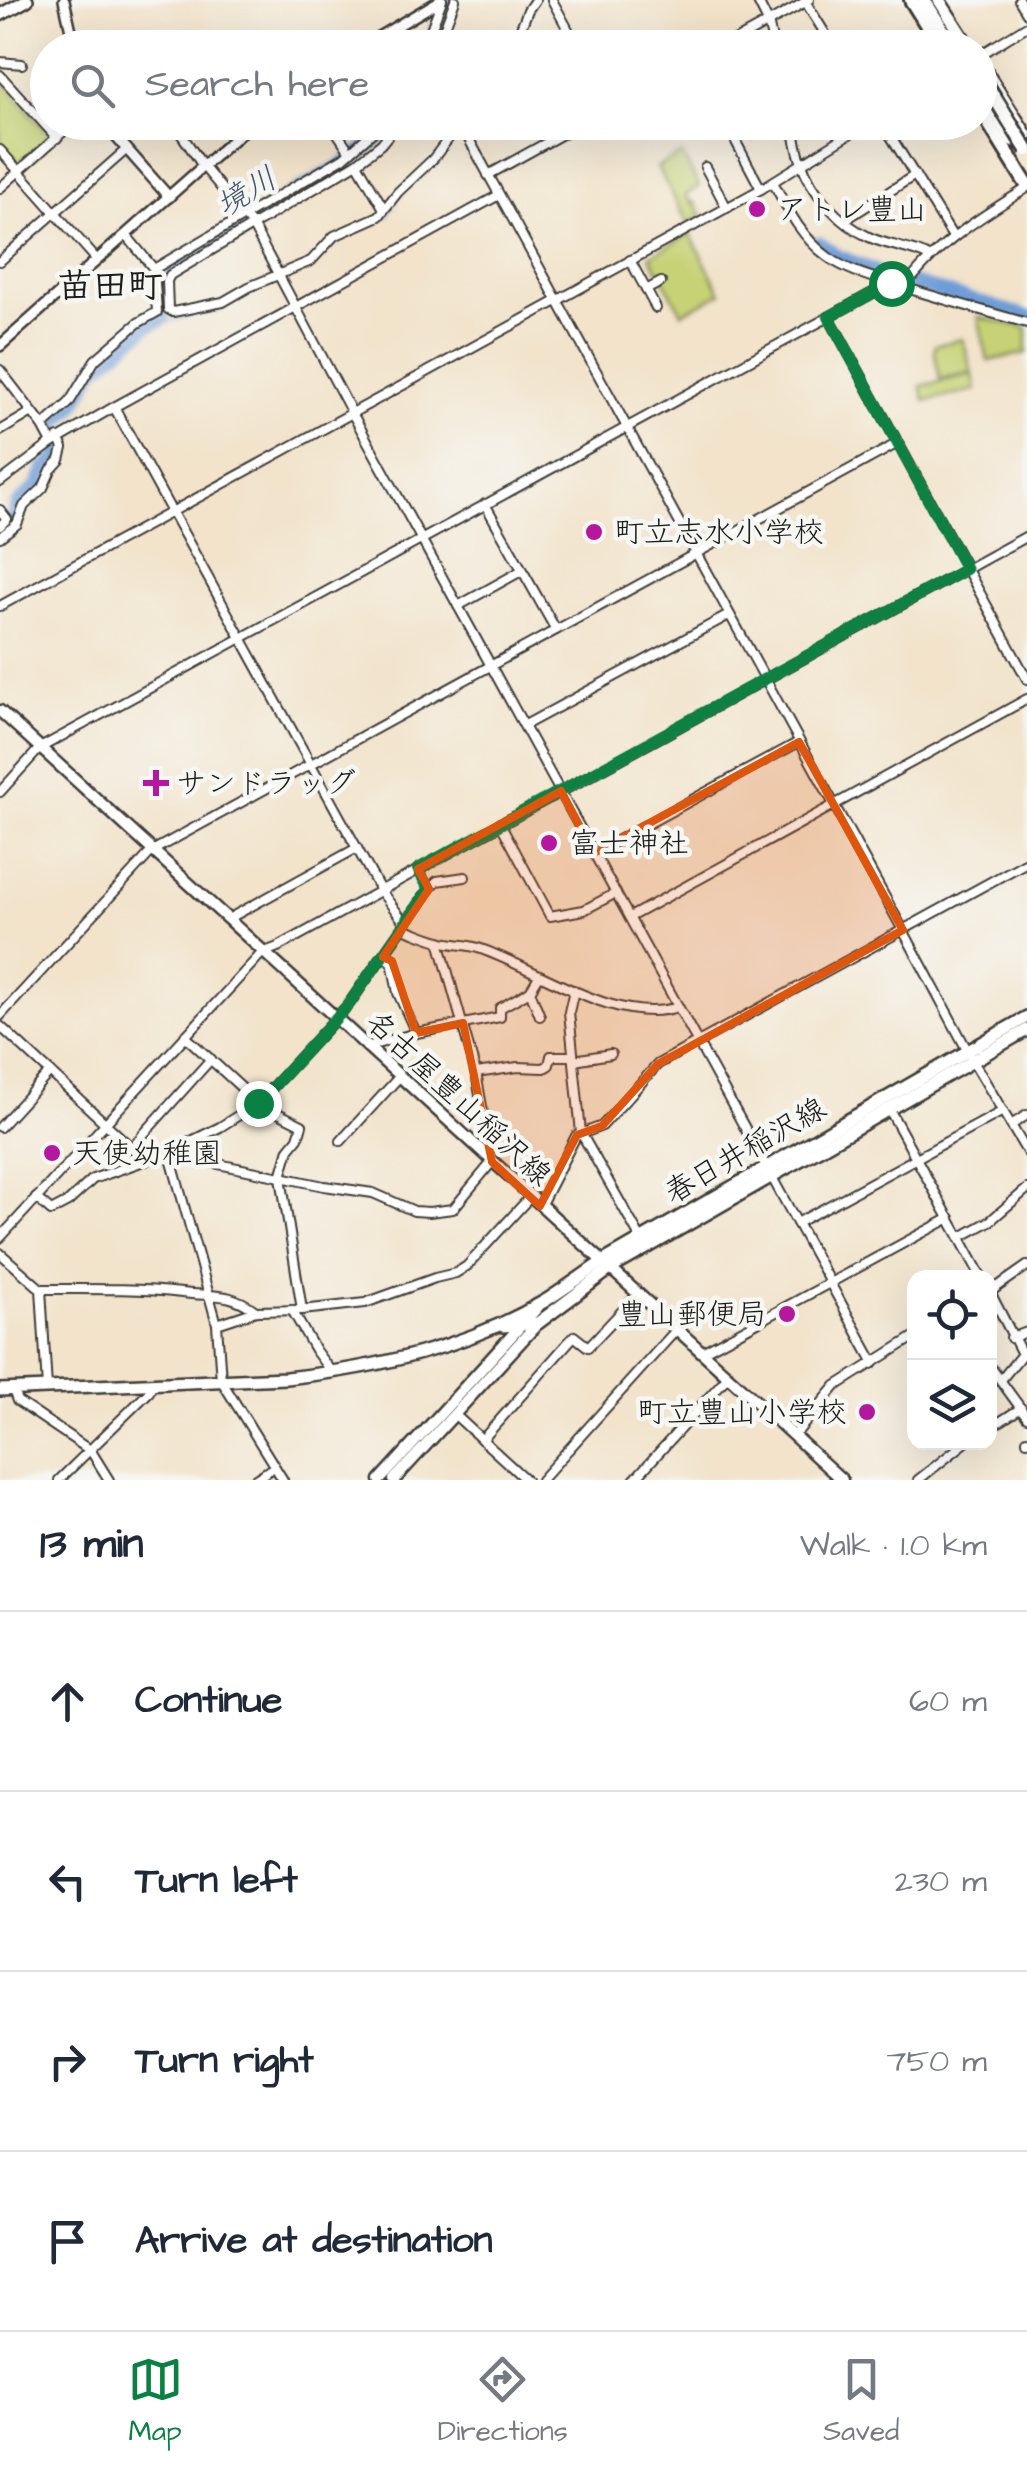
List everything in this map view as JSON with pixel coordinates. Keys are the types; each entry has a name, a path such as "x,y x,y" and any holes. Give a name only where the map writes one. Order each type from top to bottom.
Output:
{"highway":[{"path":"908,0 927,30"},
{"path":"924,0 943,30"},
{"path":"936,0 955,30"},
{"path":"997,107 1027,148"},
{"path":"997,136 1026,190"},
{"path":"1000,141 1010,146 1027,172"}],"main road":[{"path":"0,14 27,0"},
{"path":"997,86 1027,136"},
{"path":"994,140 1026,190"},
{"name":"名古屋豊山稲沢線","path":"0,711 837,1478"},
{"name":"春日井稲沢線","path":"490,1329 538,1323 641,1239 889,1109 1027,1017"},
{"name":"春日井稲沢線","path":"6,1390 332,1373 399,1360 490,1329 544,1302 971,1056 1027,1030"},
{"path":"380,1480 544,1302"},
{"path":"394,1480 538,1323"}],"street":[{"path":"64,0 71,30"},
{"path":"390,30 441,0"},
{"path":"430,30 441,0"},
{"path":"444,30 456,0"},
{"path":"521,30 535,0"},
{"path":"552,0 568,30"},
{"path":"756,0 770,30"},
{"path":"1019,0 1027,13"},
{"path":"754,30 807,1 824,30"},
{"path":"997,46 1027,26"},
{"path":"0,62 22,64"},
{"path":"0,75 30,109"},
{"path":"0,188 54,140"},
{"path":"119,140 169,197"},
{"path":"186,140 249,220 874,1362"},
{"path":"0,346 234,140"},
{"path":"342,140 350,152"},
{"path":"364,140 170,275 168,309 173,312 223,302 311,261 334,236 380,216 448,140"},
{"path":"154,269 357,163 384,140"},
{"path":"470,140 1027,1152"},
{"path":"488,175 551,140"},
{"path":"734,140 761,189"},
{"path":"796,140 801,164 820,198 845,220 870,238 929,257"},
{"path":"0,606 727,208 840,140"},
{"path":"893,140 953,237"},
{"path":"0,150 97,260"},
{"path":"0,261 128,150"},
{"path":"357,163 384,209"},
{"path":"705,167 727,208"},
{"path":"845,220 915,176"},
{"path":"773,182 793,221 829,258 854,272 1027,324"},
{"path":"914,276 953,237 1026,190"},
{"path":"0,482 55,441 114,406 500,195"},
{"path":"43,426 69,403 95,360 156,312 154,269 126,234"},
{"path":"630,260 642,289 656,308"},
{"path":"642,289 662,282"},
{"path":"0,792 40,748 891,283"},
{"path":"829,317 1027,679"},
{"path":"0,370 63,448 42,488 24,506 16,524 0,537"},
{"path":"114,406 380,890 404,925 439,941 477,947 596,1001 632,1009 678,1007"},
{"path":"0,431 32,412"},
{"path":"0,1016 152,851 898,444"},
{"path":"485,504 556,630"},
{"path":"0,510 6,519 0,526"},
{"path":"0,1238 262,953 1027,536"},
{"path":"458,606 523,570"},
{"path":"525,725 729,615"},
{"path":"630,917 1027,699"},
{"path":"594,854 799,742"},
{"path":"500,823 550,916 584,910 616,893"},
{"path":"228,919 357,848"},
{"path":"540,1206 576,1136 602,1126 658,1064 1027,862"},
{"path":"418,869 429,889"},
{"path":"36,1198 52,1210 68,1202 93,1179 170,1156 258,1103 349,1004 429,889 437,881 465,877"},
{"path":"170,1156 373,1193 414,1211 454,1208 492,1162 476,1073 439,941"},
{"path":"383,957 392,961 398,993 416,1033"},
{"path":"366,1047 500,1016 500,1008 530,991 539,976"},
{"path":"574,990 569,1012 581,1133 641,1239"},
{"path":"530,991 540,1016"},
{"path":"0,1026 146,1161"},
{"path":"185,1036 258,1103 302,1124 281,1177 302,1310"},
{"path":"476,1073 544,1068 549,1066 551,1056 610,1054"},
{"path":"132,1147 211,1059"},
{"path":"0,1127 50,1072"},
{"path":"341,1141 399,1077"},
{"path":"889,1109 978,1270"},
{"path":"797,1223 1003,1111"},
{"path":"1011,1125 1027,1115"},
{"path":"170,1156 217,1324 220,1380 283,1480"},
{"path":"960,1237 990,1221 1027,1190"},
{"path":"217,1324 256,1311 364,1303 456,1273 530,1198"},
{"path":"702,1352 950,1218"},
{"path":"0,1253 41,1290 137,1288 221,1294 256,1311"},
{"path":"997,1287 1027,1266"},
{"path":"41,1290 48,1388"},
{"path":"482,1440 574,1336 588,1347 638,1294"},
{"path":"997,1307 1022,1354 1001,1380"},
{"path":"292,1310 332,1373"},
{"path":"541,1480 677,1329"},
{"path":"1012,1338 1027,1332"},
{"path":"794,1436 836,1386 907,1341"},
{"path":"997,1375 1027,1417"},
{"path":"634,1480 728,1376"},
{"path":"59,1480 149,1392 152,1384"},
{"path":"6,1390 91,1451 109,1480"},
{"path":"997,1422 1021,1408"},
{"path":"454,1414 526,1480"},
{"path":"918,1480 956,1450"},
{"path":"254,1480 274,1466"}],"highlighted area":[{"path":"799,742 903,930 658,1064 602,1126 577,1135 540,1206 492,1162 463,1023 416,1033 392,961 383,957 429,889 418,869 561,791 594,853"}],"green space":[{"path":"0,78 30,112 30,140 46,140 17,163 0,143"},
{"path":"682,154 699,186 686,195 702,216 688,223 657,167"},
{"path":"690,234 721,293 682,313 650,256"},
{"path":"978,317 1027,328 1027,353 988,361"},
{"path":"963,339 972,372 940,379 935,345"},
{"path":"973,374 976,390 925,401 921,386"}],"waterway":[{"name":"境川","path":"436,30 448,0"},
{"name":"境川","path":"53,429 73,406 94,369 147,326 162,319 161,274 349,161 375,140"},
{"path":"449,144 452,140"},
{"path":"411,184 427,169"},
{"path":"360,228 387,216 396,201"},
{"path":"810,235 819,244"},
{"path":"291,273 311,266 344,236"},
{"path":"819,244 883,275 1027,317"},
{"path":"162,319 167,322 215,312 254,289"},
{"path":"0,531 13,521 18,505 38,486 45,468 56,460 57,446"}],"place":[{"name":"アトレ豊山","path":"757,209"},
{"name":"町立志水小学校","path":"594,532"},
{"name":"サンドラッグ","path":"156,783"},
{"name":"富士神社","path":"549,843"},
{"name":"天使幼稚園","path":"52,1153"},
{"name":"豊山郵便局","path":"787,1314"},
{"name":"町立豊山小学校","path":"867,1412"}],"district":[{"name":"苗田町","path":"110,285"}],"route":[{"path":"258,1103 349,1004 383,957 429,889 418,869 966,569 829,317 891,283"}]}
